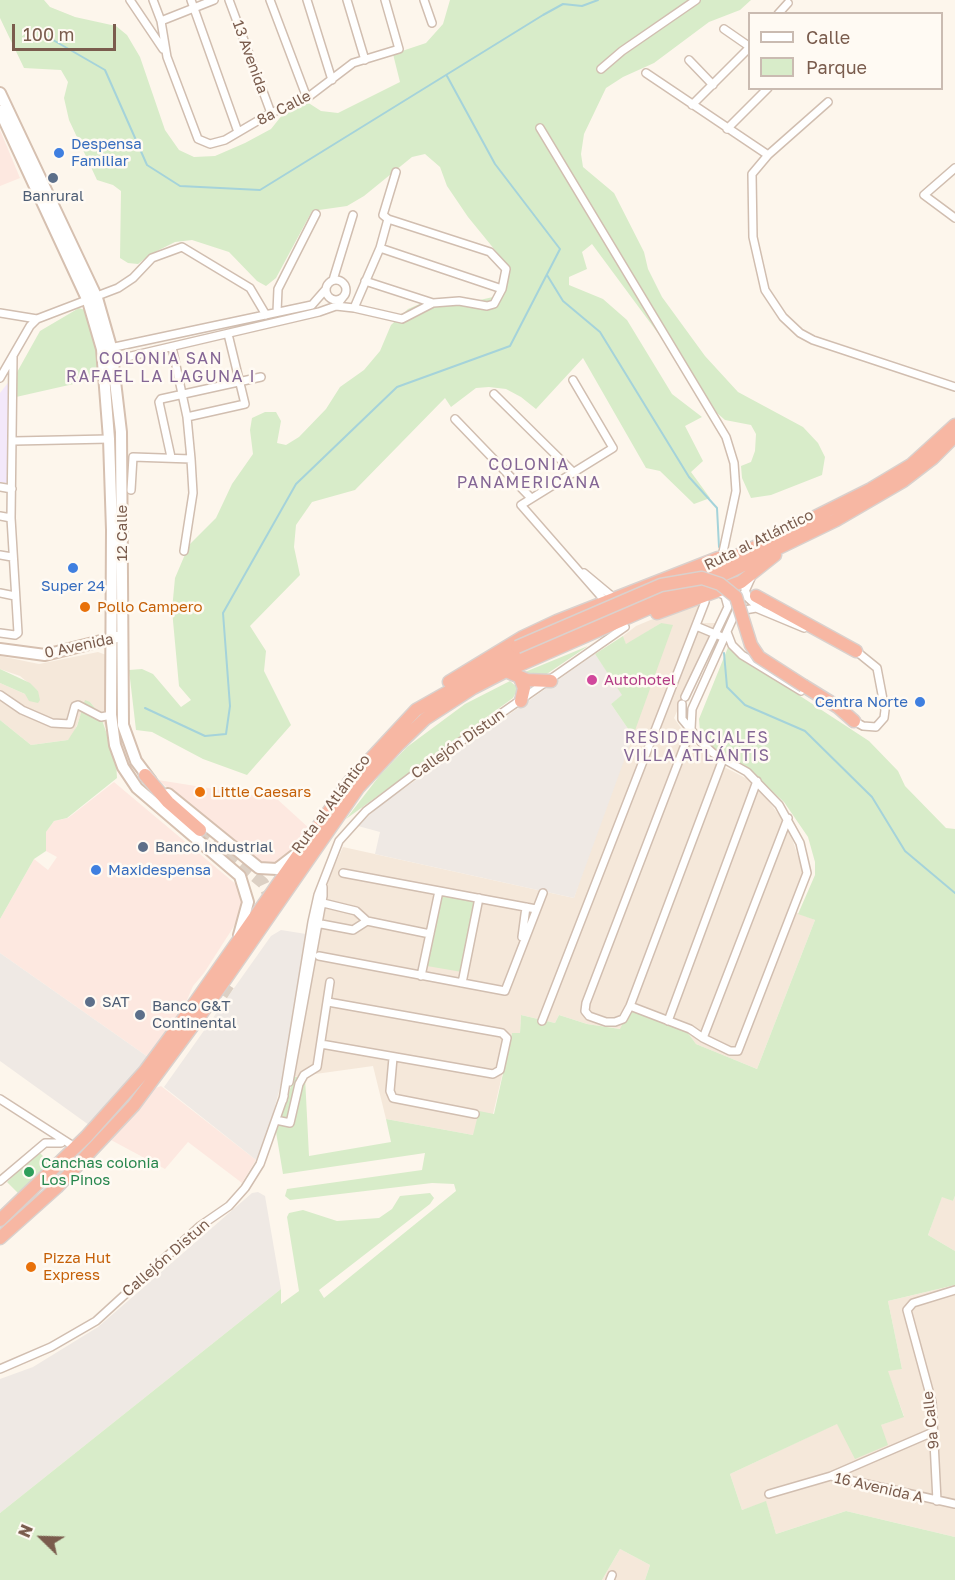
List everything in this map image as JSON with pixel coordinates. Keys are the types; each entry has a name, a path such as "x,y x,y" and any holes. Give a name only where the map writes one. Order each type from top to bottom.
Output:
{"highway":[{"name":"Ruta al Atlántico","path":"0,1220 86,1137 145,1071 350,781 416,710 501,662 670,590 738,558 774,535 850,499 911,465 955,425"},
{"name":"Ruta al Atlántico","path":"0,1238 82,1161 155,1077 358,788 425,719 473,688 528,660 704,584 795,540 903,481 933,458 955,436"},
{"path":"757,554 773,543 875,490 911,465"},
{"path":"416,710 442,686 500,650 557,621 774,535"},
{"path":"528,660 546,658 741,582 795,540"},
{"path":"500,650 517,647 661,585 702,579 720,584 736,597 750,645 759,657 838,707 854,722"},
{"path":"756,596 856,651"},
{"path":"506,671 520,678 551,681"},
{"path":"520,678 524,688 521,700"},
{"path":"145,775 168,802 200,830"},
{"path":"155,1077 171,1068 212,1010"}],"main road":[{"name":"12 Calle","path":"0,93 92,300 107,348 111,715 116,745 131,780 147,798 240,876 248,902 237,942"},
{"name":"12 Calle","path":"0,111 92,300"},
{"name":"12 Calle","path":"108,361 122,432 122,710 126,738 145,775 259,868 269,870 282,866 313,832"},
{"name":"0 Avenida","path":"0,649 45,655 110,637 122,637"},
{"path":"126,738 127,751 135,771 131,780"}],"street":[{"path":"130,0 167,57"},
{"path":"153,0 161,21 167,57"},
{"path":"161,21 192,4 214,0"},
{"name":"13 Avenida","path":"229,0 271,113"},
{"path":"270,0 307,98"},
{"path":"307,0 332,80"},
{"path":"347,0 365,60"},
{"name":"8a Calle","path":"167,57 198,139 210,144 225,140 271,113 307,98 347,66 399,49 385,0"},
{"path":"424,0 432,23"},
{"path":"601,69 696,0"},
{"path":"780,12 788,3"},
{"path":"192,4 238,132"},
{"path":"724,28 748,46"},
{"path":"693,105 748,49"},
{"path":"689,60 713,85"},
{"path":"646,73 768,155"},
{"path":"727,129 766,90"},
{"path":"828,102 768,155 752,174 753,237 765,290 783,317 800,333 813,340 955,387"},
{"path":"540,128 726,437 734,463 736,491 723,552"},
{"path":"955,168 924,195 955,218"},
{"path":"365,281 433,303 459,301 487,306 494,304 502,289 506,269 488,250 388,219 382,210 396,172"},
{"path":"277,312 278,289 316,214"},
{"path":"107,348 312,305 333,280 353,215"},
{"path":"354,308 380,248 388,219"},
{"path":"0,378 30,326 37,319 92,300 133,278 152,258 183,247 250,288 266,315"},
{"path":"380,248 502,289"},
{"path":"333,280 339,280 345,286 343,297 336,306"},
{"path":"326,289 331,298 343,297"},
{"path":"108,361 228,334 336,306 384,316 407,318 433,303"},
{"path":"0,313 37,319"},
{"path":"187,417 245,404 228,334"},
{"path":"172,347 187,417 191,459 192,504 184,551"},
{"path":"0,633 15,635 18,633 11,518 14,441 13,357"},
{"path":"171,458 160,399 261,377"},
{"path":"573,380 613,448 530,497 521,506 609,600"},
{"path":"494,394 574,473"},
{"path":"454,419 530,497"},
{"path":"14,441 109,439"},
{"path":"131,490 132,458 191,459"},
{"path":"0,487 12,489"},
{"path":"0,516 11,518"},
{"path":"0,555 12,557"},
{"path":"723,759 630,1006 623,1019 615,1022 606,1022 589,1016 585,1011 586,1003 691,729 692,709 745,589 755,572"},
{"path":"745,589 748,598 762,610"},
{"path":"630,1006 690,1029 730,1051 738,1051 807,873 800,843 788,818 757,781 702,743 681,717 683,703 728,603 725,596 714,591"},
{"path":"0,593 15,596"},
{"path":"542,1021 705,602"},
{"path":"726,635 732,645 742,654 854,722 876,728 884,718 885,710 877,668 856,651 762,610 750,608 735,614"},
{"path":"696,626 715,634 726,635"},
{"name":"Callejón Distun","path":"0,1369 51,1347 96,1322 200,1226 229,1206 245,1188 260,1164 283,1100 319,902 329,863 339,841 366,811 625,627"},
{"path":"0,695 22,710 52,723 70,724 75,706 78,705 101,717 111,715"},
{"path":"683,703 687,711 692,709"},
{"path":"668,1021 757,781"},
{"path":"703,1038 788,818"},
{"path":"343,873 536,909"},
{"path":"421,976 439,891"},
{"path":"319,956 505,991 543,893"},
{"path":"462,983 479,898"},
{"path":"319,902 356,911 367,921 430,934"},
{"path":"520,952 526,907"},
{"path":"315,922 353,930 367,921"},
{"path":"276,1120 290,1123 293,1119 299,1084 304,1075 317,1067 330,982"},
{"path":"321,1044 393,1058 496,1073 500,1070 507,1038 502,1033 327,1002"},
{"path":"393,1058 390,1091 393,1098 475,1114"},
{"path":"0,1099 67,1144 45,1143 0,1181"},
{"name":"9a Calle","path":"937,1501 932,1402 908,1310 909,1306 955,1290"},
{"path":"831,1476 933,1432"},
{"name":"16 Avenida A","path":"769,1494 831,1476 955,1504"}],"shaded area":[{"path":"0,130 20,178 0,186"},
{"path":"11,379 12,484 0,482 0,393"},
{"path":"706,597 697,623 716,623 674,718 688,738 713,761 755,783 788,827 805,877 793,911 815,920 757,1069 696,1044 688,1033 629,1011 621,1029 587,1024 559,1015 555,1023 521,1015 520,1033 512,1033 493,1114 473,1135 386,1119 373,1066 294,1077 329,878 343,847 574,898 661,623 626,645 623,636 636,626"},
{"path":"98,652 109,656 107,731 100,714 90,702 82,712 73,735 68,740 31,745 0,720 0,683 25,694 38,691 20,676 0,669 0,656 39,664"},
{"path":"595,654 623,695 611,704 633,736 574,898 375,854 380,832 358,826 379,806"},
{"path":"158,780 258,796 265,788 310,829 281,863 260,865"},
{"path":"114,782 238,886 245,909 204,973 193,986 184,1007 148,1057 0,953 0,919 34,859 48,870 57,857 46,851 46,832 54,821 68,818"},
{"path":"281,930 306,934 288,1057 266,1140 256,1160 164,1087 271,936"},
{"path":"0,953 148,1057 89,1125 0,1061"},
{"path":"161,1086 256,1160 242,1183 188,1142 165,1169 111,1140 153,1089"},
{"path":"258,1192 265,1196 281,1289 0,1513 0,1379 33,1367 98,1327 252,1193"},
{"path":"942,1196 953,1201 955,1196 955,1251 928,1235"},
{"path":"955,1285 955,1537 846,1511 776,1534 766,1502 742,1510 730,1474 838,1423 881,1425 904,1416 887,1370 902,1369 888,1301"},
{"path":"620,1549 650,1565 645,1580 602,1580"}],"green space":[{"path":"0,0 44,0 50,7 75,17 116,26 127,35 140,57 165,130 179,150 194,157 215,156 245,143 271,129 287,109 307,102 321,111 338,113 400,82 393,54 426,43 443,24 450,0 751,0 740,10 709,22 654,63 623,77 606,88 584,134 581,154 583,167 614,193 644,252 648,269 662,297 705,356 738,392 803,427 818,443 825,457 822,475 771,495 751,498 742,478 741,466 751,462 755,451 756,434 751,425 725,420 717,413 592,244 582,252 587,269 569,277 569,285 603,299 627,320 672,394 702,417 685,426 703,461 691,472 710,498 694,504 660,471 646,468 583,358 536,409 506,389 476,388 451,407 445,398 355,490 312,502 296,525 294,547 300,575 250,626 266,651 264,671 291,725 247,775 203,759 152,732 136,730 129,670 142,669 153,674 181,707 191,700 179,686 172,610 175,578 189,545 216,518 232,484 253,454 250,430 252,418 265,412 276,412 281,421 277,443 286,445 299,437 326,409 340,387 364,370 380,351 391,325 408,309 422,303 446,298 471,302 493,297 505,284 508,266 468,217 447,186 440,167 425,154 412,157 364,196 347,206 312,211 276,278 266,286 257,281 229,252 192,240 175,242 151,254 138,264 128,263 120,258 121,191 113,185 97,180 69,120 64,98 68,82 61,70 24,68 0,18"},
{"path":"79,308 88,311 97,343 100,378 16,397 16,374 40,331"},
{"path":"661,623 673,625 633,736 611,704 622,695 595,654 623,636 626,644"},
{"path":"729,645 739,656 869,741 898,771 905,786 946,828 955,829 955,1196 953,1201 942,1197 928,1235 955,1251 955,1285 888,1301 902,1369 888,1371 904,1417 881,1425 888,1445 855,1459 837,1424 730,1474 742,1510 766,1501 776,1534 846,1511 955,1537 955,1580 645,1580 650,1565 620,1549 602,1580 0,1580 0,1513 281,1289 281,1304 299,1291 287,1217 289,1213 303,1210 337,1221 379,1218 392,1209 400,1196 430,1193 434,1198 430,1204 319,1290 324,1298 456,1191 454,1184 432,1183 290,1200 285,1196 287,1189 422,1170 425,1153 283,1174 276,1132 294,1077 305,1077 309,1156 391,1142 386,1119 473,1135 479,1111 494,1114 512,1033 520,1033 521,1015 555,1023 559,1015 587,1024 620,1029 629,1010 688,1033 696,1044 757,1069 815,920 798,914 815,875 815,862 808,837 784,802 751,772 714,748 700,732 699,719"},
{"path":"588,646 538,680 525,672"},
{"path":"0,669 30,683 38,691 40,700 38,703 29,701 25,694 0,683"},
{"path":"510,681 518,688 513,698 346,819 380,775 407,747 465,704"},
{"path":"85,700 90,702 100,714 116,761 117,778 67,818 54,821 46,832 46,851 34,859 0,919 0,720 31,745 68,740 77,726"},
{"path":"442,893 476,900 462,972 427,966"},
{"name":"Canchas colonia Los Pinos","path":"38,1151 50,1163 19,1194 7,1182"}],"waterway":[{"path":"34,29 105,70 147,165 180,186 260,190 543,15 563,4 582,6 598,0"},
{"path":"145,708 205,736 226,734 230,706 223,613 296,484 397,387 510,346 560,249 495,164 447,76"},
{"path":"547,275 563,301 600,332 689,477 717,508 719,547"},
{"path":"724,653 727,687 745,705 805,731 872,797 905,851 955,893"}],"tunnel":[{"path":"200,830 263,883 273,904"},
{"path":"212,1010 230,983"}],"place":[{"name":"Despensa Familiar","path":"59,153"},
{"name":"Banrural","path":"53,178"},
{"name":"Super 24","path":"73,568"},
{"name":"Pollo Campero","path":"85,607"},
{"name":"Autohotel","path":"592,680"},
{"name":"Centra Norte","path":"920,702"},
{"name":"Little Caesars","path":"200,792"},
{"name":"Banco Industrial","path":"143,847"},
{"name":"Maxidespensa","path":"96,870"},
{"name":"SAT","path":"90,1002"},
{"name":"Banco G&T Continental","path":"140,1015"},
{"name":"Canchas colonia Los Pinos","path":"29,1172"},
{"name":"Pizza Hut Express","path":"31,1267"}],"district":[{"name":"COLONIA SAN RAFAEL LA LAGUNA I","path":"161,368"},
{"name":"COLONIA PANAMERICANA","path":"529,474"},
{"name":"RESIDENCIALES VILLA ATLÁNTIS","path":"697,747"}]}
